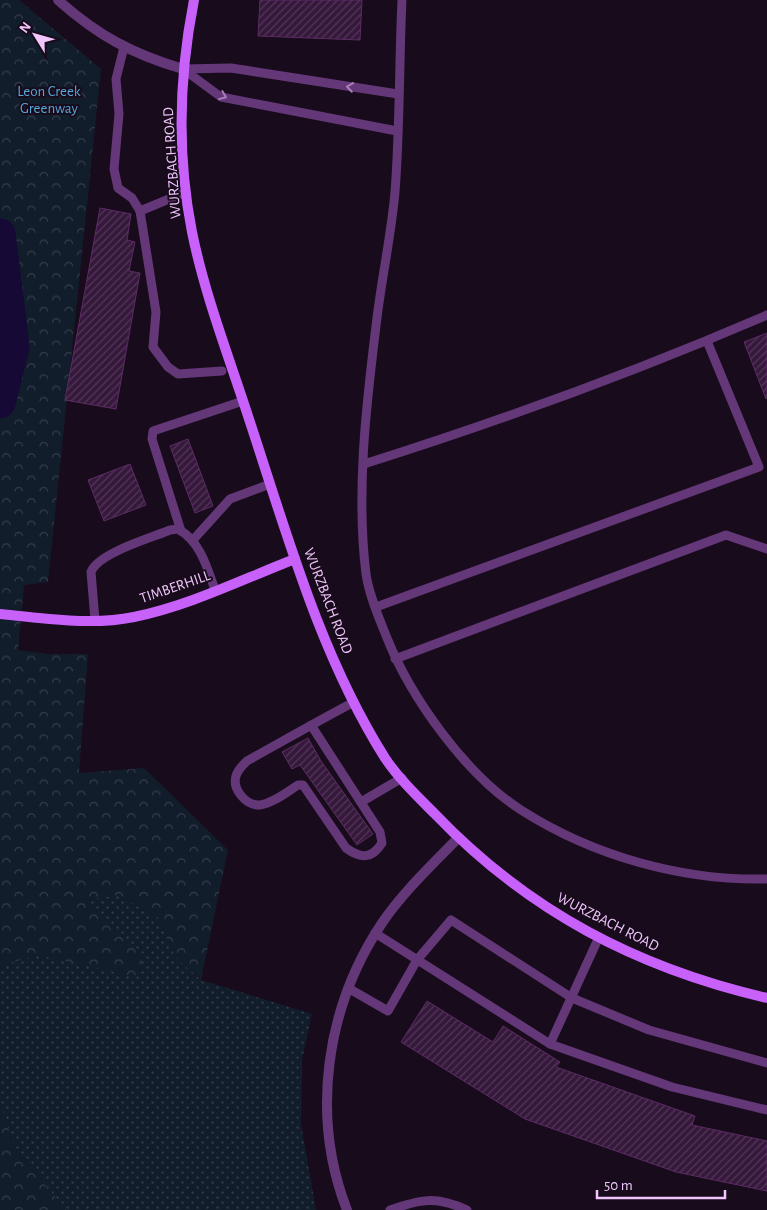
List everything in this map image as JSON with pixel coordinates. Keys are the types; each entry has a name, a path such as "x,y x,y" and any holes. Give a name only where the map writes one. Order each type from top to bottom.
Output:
{"main road":[{"name":"WURZBACH ROAD","path":"194,0 183,69 182,124 186,192 192,231 208,295 270,484 332,657 354,702 387,761 458,838 484,861 560,917 599,938 676,973 767,998"},
{"name":"TIMBERHILL","path":"0,614 68,620 95,620 141,615 166,609 296,559"}],"street":[{"path":"58,0 85,25 124,47 147,59 183,69"},
{"path":"348,1210 335,1170 329,1138 327,1105 332,1040 348,988 376,933 403,896 458,838"}],"lane":[{"path":"402,0 394,192 376,326 364,464 364,538 367,577 376,607 396,659 418,701 447,739 485,780 518,809 566,835 619,856 671,872 731,880 767,879"},
{"path":"124,47 116,79 119,114 114,169 118,188 132,198 140,211 156,312 154,347 168,367 178,374 222,371"},
{"path":"183,69 231,68 398,94"},
{"path":"183,69 221,97 397,131"},
{"path":"140,211 186,192"},
{"path":"364,464 478,428 767,315"},
{"path":"376,607 759,466 707,340"},
{"path":"181,531 152,439 153,431 243,401"},
{"path":"193,540 230,499 270,484"},
{"path":"95,620 91,572 94,565 112,554 170,530 181,531 193,540 205,563 215,590"},
{"path":"396,659 726,535 767,549"},
{"path":"311,725 380,832 382,843 376,853 367,857 356,855 346,848 302,786 298,785 269,802 258,805 244,800 236,790 235,778 239,768 247,760 311,725 354,702"},
{"path":"361,802 402,778"},
{"path":"348,988 388,1011 417,960 451,920 572,998 649,1030 767,1063"},
{"path":"376,933 550,1044 672,1087 767,1110"},
{"path":"550,1044 599,938"},
{"path":"390,1210 419,1200 453,1204 466,1210"}],"green space":[{"name":"Leon Creek Greenway","path":"0,0 19,0 101,69 48,582 24,585 18,650 48,654 88,654 79,773 144,768 228,850 201,980 175,956 159,918 118,895 81,900 143,954 137,977 38,955 0,966"},
{"path":"118,895 159,918 175,956 201,980 312,1014 302,1060 301,1124 316,1210 66,1210 15,1148 0,1104 0,959 81,900"},
{"path":"0,1104 15,1148 66,1210 0,1210"}],"building":[{"path":"260,0 362,0 360,40 258,36"},
{"path":"100,208 131,214 127,240 135,242 129,271 140,273 116,409 65,400"},
{"path":"767,333 767,398 766,399 744,342"},
{"path":"188,439 213,506 195,513 170,446"},
{"path":"130,464 146,505 104,521 88,480"},
{"path":"308,738 321,761 373,834 357,845 300,765 292,769 282,752"},
{"path":"427,1001 493,1042 503,1026 560,1062 556,1067 695,1116 692,1125 767,1141 767,1191 676,1172 525,1119 401,1042"}],"waterway":[{"path":"0,234 14,347 0,403"}]}
